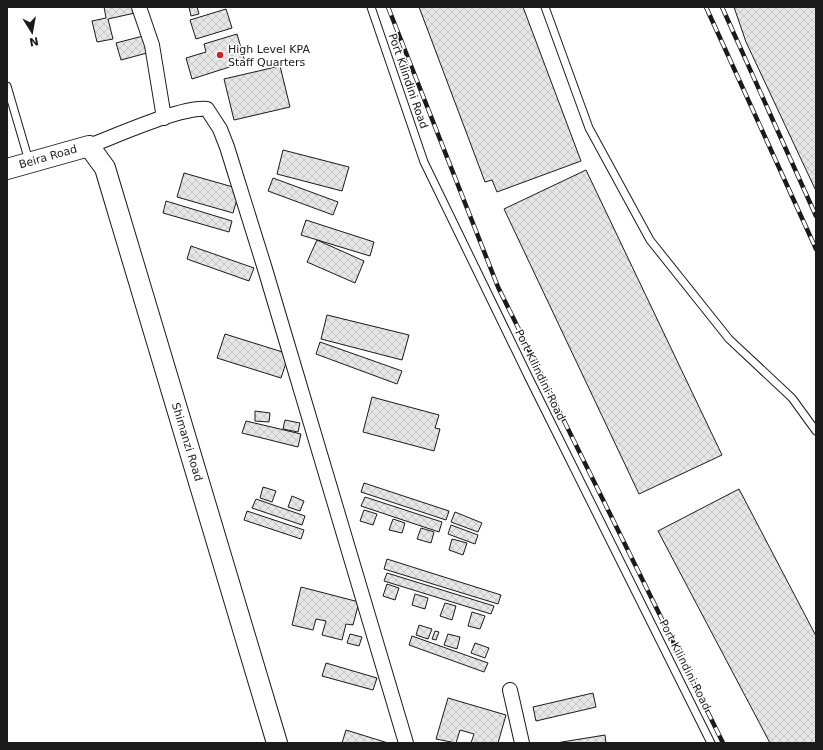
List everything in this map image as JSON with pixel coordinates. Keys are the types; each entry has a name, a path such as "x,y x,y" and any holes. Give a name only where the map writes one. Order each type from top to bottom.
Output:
{"main road":[{"name":"Beira Road","path":"7,169 89,146"},
{"name":"Shimanzi Road","path":"89,146 105,168 277,743"}],"street":[{"path":"139,7 152,45 164,118"},
{"path":"89,146 164,118 199,108 207,109 223,136 265,269 406,743"},
{"path":"510,690 522,743"}],"lane":[{"name":"Port Kilindini Road","path":"371,7 424,162 529,378 711,743"},
{"path":"545,7 589,128 650,240 729,339 792,398 816,431"},
{"path":"7,86 30,163"}],"building":[{"path":"104,7 133,7 135,13 108,19 113,39 97,42 92,21 106,18"},
{"path":"189,7 197,7 199,14 191,16"},
{"path":"419,7 523,7 581,161 497,192 492,180 485,182"},
{"path":"734,7 816,7 816,191 746,42"},
{"path":"226,9 232,28 196,39 190,20"},
{"name":"High Level KPA Staff Quarters","path":"237,34 245,62 192,79 186,58 206,52 204,44"},
{"path":"143,36 147,53 121,60 116,43"},
{"path":"280,66 290,107 234,120 224,79"},
{"path":"283,150 349,167 342,191 277,174"},
{"path":"586,170 722,455 639,494 504,209"},
{"path":"184,173 240,189 233,213 177,197"},
{"path":"273,178 338,202 333,215 268,191"},
{"path":"166,201 232,221 229,232 163,213"},
{"path":"306,220 374,242 370,256 301,235"},
{"path":"317,240 364,261 355,283 307,262"},
{"path":"191,246 254,268 249,281 187,259"},
{"path":"327,315 409,335 402,360 321,339"},
{"path":"225,334 289,354 281,378 217,358"},
{"path":"320,342 402,371 397,384 316,354"},
{"path":"372,397 439,415 435,428 440,429 434,451 363,432"},
{"path":"255,411 270,413 269,422 255,421"},
{"path":"285,420 300,423 298,432 283,429"},
{"path":"246,421 301,434 298,447 242,433"},
{"path":"364,483 449,511 446,520 361,492"},
{"path":"263,487 276,491 272,502 260,498"},
{"path":"739,489 816,636 816,743 770,743 658,531"},
{"path":"292,496 304,501 300,511 288,507"},
{"path":"365,497 442,522 439,532 361,506"},
{"path":"256,499 305,516 302,525 252,508"},
{"path":"364,510 377,514 373,525 360,521"},
{"path":"247,511 304,530 301,539 244,520"},
{"path":"455,512 482,523 478,532 451,522"},
{"path":"393,519 405,523 402,533 389,530"},
{"path":"451,525 478,535 475,544 448,534"},
{"path":"421,528 434,532 431,543 417,539"},
{"path":"452,539 467,543 463,555 449,550"},
{"path":"387,559 501,595 498,604 384,569"},
{"path":"387,573 494,606 491,614 384,581"},
{"path":"387,584 399,588 395,600 383,596"},
{"path":"301,587 359,602 353,625 346,624 342,640 322,635 326,621 316,619 313,630 292,625"},
{"path":"415,594 428,598 425,609 412,605"},
{"path":"445,603 456,606 452,620 440,616"},
{"path":"472,612 485,616 480,629 468,626"},
{"path":"419,625 432,629 428,639 416,635"},
{"path":"435,631 439,632 436,640 432,639"},
{"path":"350,634 362,637 359,646 347,643"},
{"path":"448,634 460,637 457,649 444,645"},
{"path":"412,636 488,663 484,672 409,645"},
{"path":"475,643 489,648 485,658 471,653"},
{"path":"326,663 377,678 373,690 322,676"},
{"path":"593,693 596,707 536,721 533,707"},
{"path":"448,698 506,715 498,743 471,743 474,734 460,730 456,743 436,739"},
{"path":"346,730 388,743 342,743"},
{"path":"605,735 606,743 556,743"}],"railway":[{"path":"388,7 498,287 723,743"},
{"path":"706,7 816,249"},
{"path":"722,7 816,216"}],"place":[{"name":"High Level KPA Staff Quarters","path":"220,55"}]}
